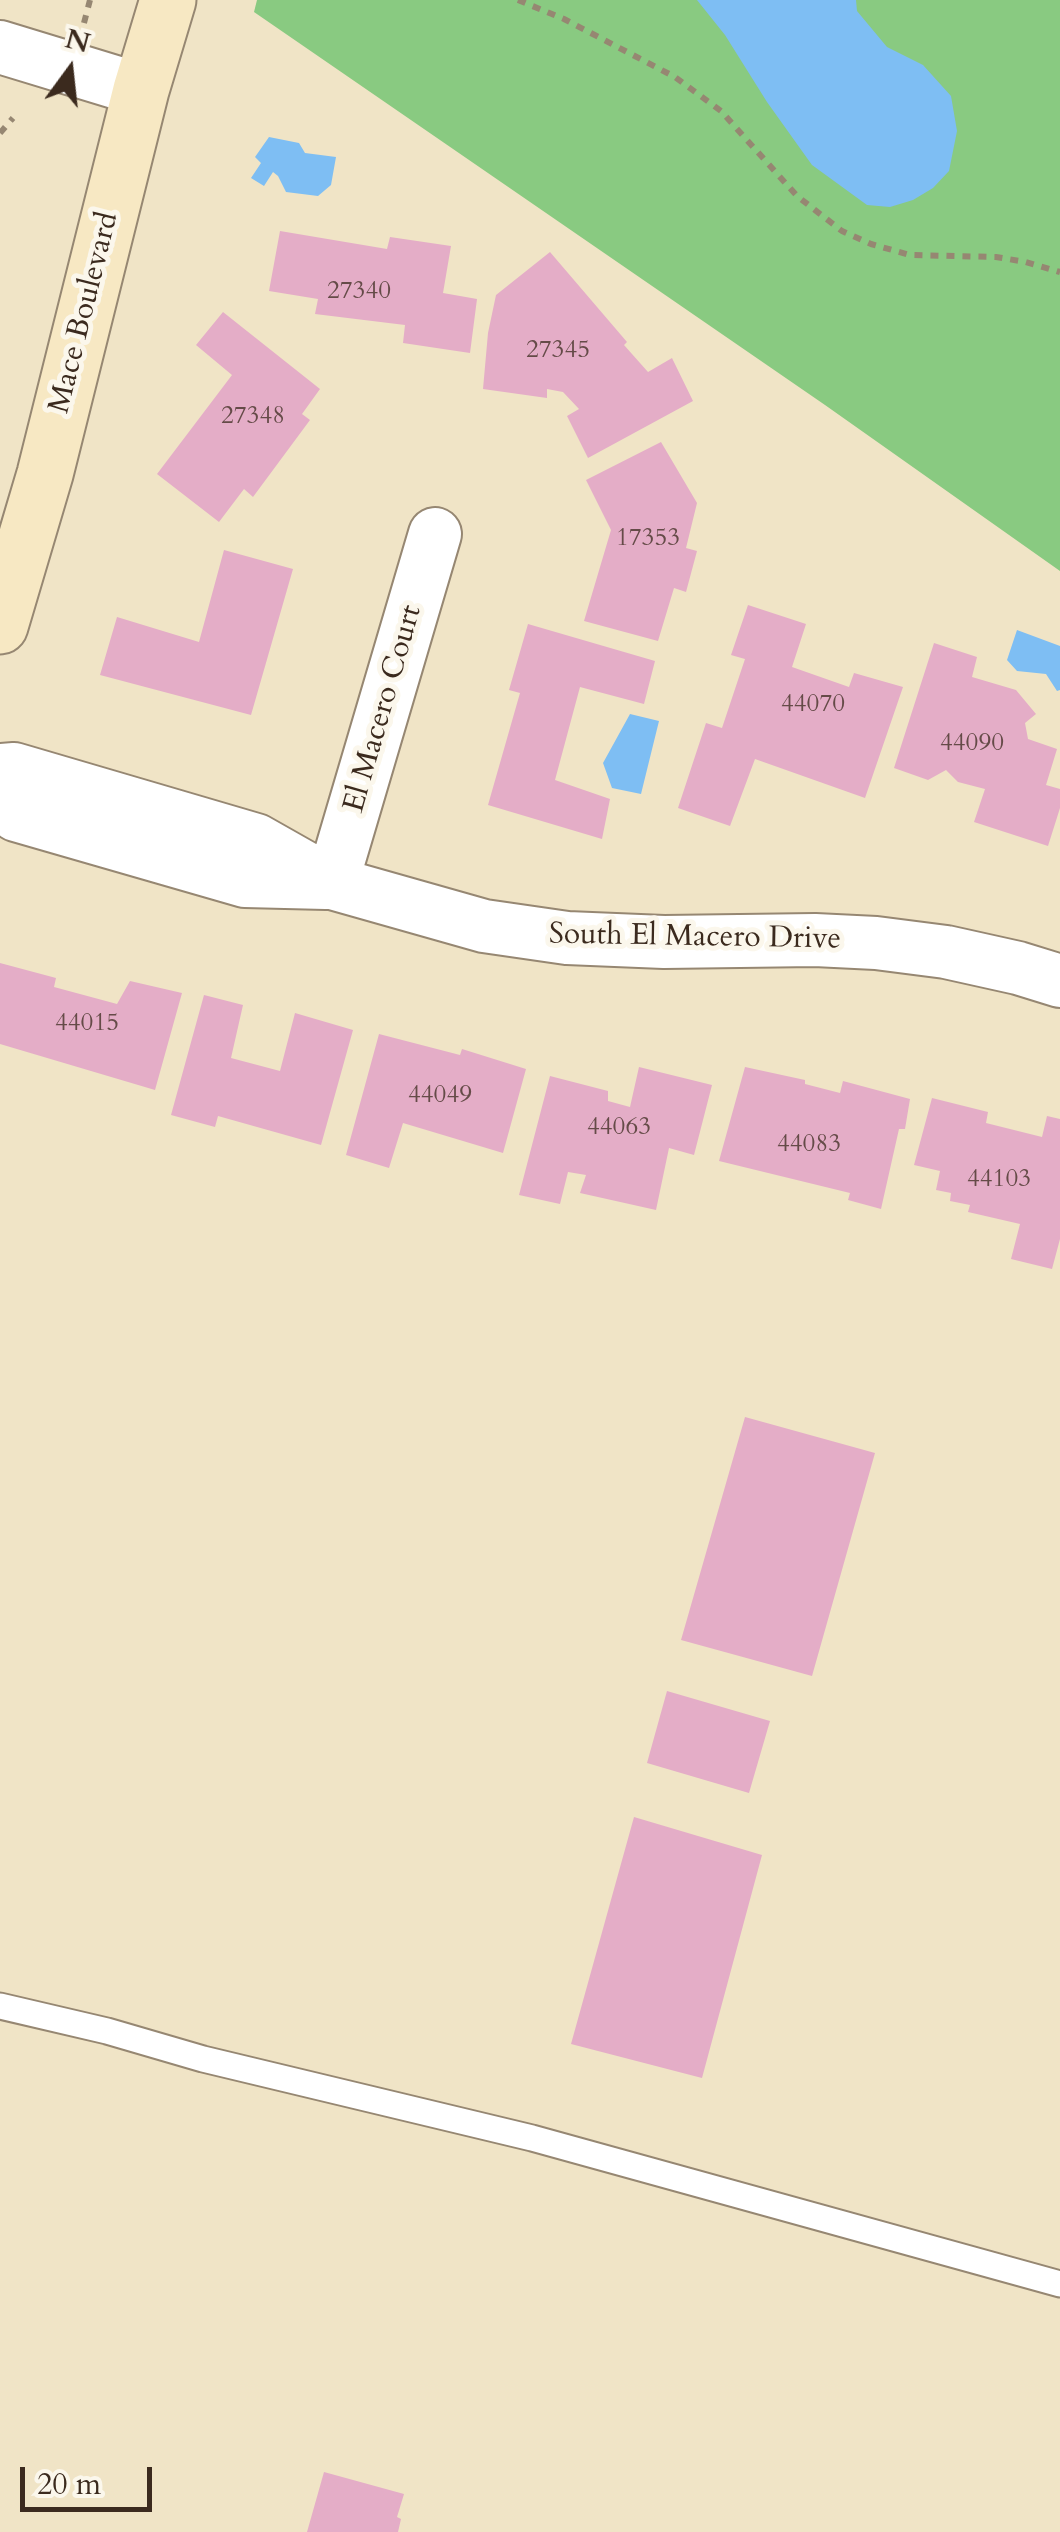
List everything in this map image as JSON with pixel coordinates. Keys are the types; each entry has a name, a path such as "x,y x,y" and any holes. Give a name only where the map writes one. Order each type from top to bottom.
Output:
{"street":[{"name":"Mace Boulevard","path":"0,626 45,474 168,0"},
{"path":"0,47 142,90"},
{"name":"El Macero Court","path":"332,884 436,534"},
{"name":"South El Macero Drive","path":"0,770 14,769 256,840 332,884"},
{"name":"South El Macero Drive","path":"0,804 16,815 245,881 332,884 484,926 538,934 664,942 876,943 946,952 1060,981"}],"lane":[{"path":"0,2006 532,2138 1060,2284"}],"path":[{"path":"518,0 564,19 675,77 721,111 797,196 842,231 871,244 910,254 996,256 1060,272"},
{"path":"0,134 13,118"}],"green space":[{"path":"257,0 1060,0 1060,571 254,12"}],"water":[{"path":"697,0 856,0 857,11 887,47 923,65 951,96 957,131 949,171 933,188 913,200 890,207 867,205 812,165"},
{"path":"269,137 299,143 305,153 336,157 331,185 318,196 286,192 273,172 264,186 251,178 261,163 255,157"},
{"path":"1017,630 1060,646 1060,690 1046,674 1017,671 1007,660"},
{"path":"630,714 659,721 641,794 612,788 603,763"}],"building":[{"path":"280,231 387,249 390,237 451,246 443,293 477,299 470,353 403,343 405,325 315,314 318,299 269,291"},
{"path":"550,252 648,372 672,358 693,401 588,458 567,416 579,409 563,392 547,389 547,398 483,389 496,295"},
{"path":"223,312 320,389 302,414 310,420 253,497 244,489 219,522 157,474 232,375 196,345"},
{"path":"661,442 697,503 686,548 697,551 686,592 674,588 658,641 584,621 611,530 586,480"},
{"path":"224,550 293,569 251,715 100,675 117,617 199,642"},
{"path":"748,605 806,624 792,667 849,687 854,673 903,687 865,798 755,759 730,826 678,808 706,723 722,728 745,659 731,655"},
{"path":"528,624 655,661 644,704 580,687 555,780 610,799 602,839 488,805 520,693 509,690"},
{"path":"934,643 977,657 972,677 1016,690 1036,714 1025,723 1028,739 1057,749 1046,785 1060,789 1060,808 1048,846 974,822 985,789 958,782 946,770 928,780 894,768"},
{"path":"0,963 56,978 54,987 117,1004 130,981 182,993 155,1090 0,1044"},
{"path":"204,995 243,1005 231,1058 280,1071 295,1013 353,1030 321,1145 218,1116 215,1127 171,1115"},
{"path":"379,1034 460,1055 462,1049 526,1069 503,1153 403,1123 389,1168 346,1155"},
{"path":"639,1067 712,1085 694,1155 669,1148 656,1210 580,1193 586,1175 568,1172 560,1204 519,1195 550,1076 608,1091 608,1101 630,1107"},
{"path":"745,1067 805,1080 805,1084 840,1093 843,1081 910,1099 881,1209 848,1200 850,1193 719,1161"},
{"path":"932,1098 988,1112 986,1123 1042,1137 1047,1116 1060,1119 1060,1239 1052,1269 1011,1259 1020,1224 968,1212 970,1205 950,1201 951,1193 936,1190 940,1171 914,1165"},
{"path":"745,1417 875,1453 812,1676 681,1640"},
{"path":"667,1691 770,1721 749,1793 647,1763"},
{"path":"634,1817 762,1855 702,2078 571,2044"},
{"path":"324,2472 404,2494 397,2517 401,2519 398,2532 307,2532"}]}
